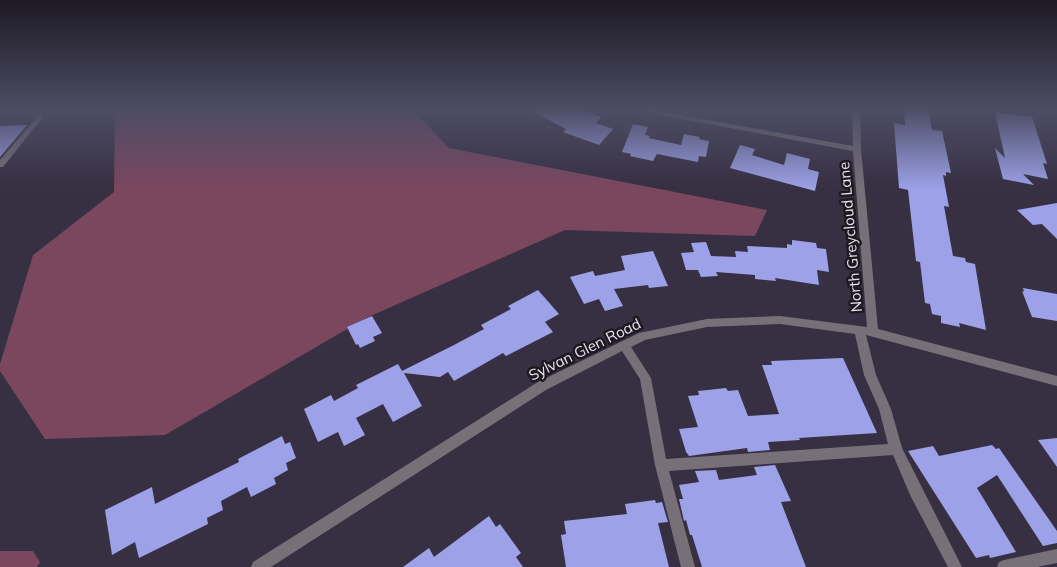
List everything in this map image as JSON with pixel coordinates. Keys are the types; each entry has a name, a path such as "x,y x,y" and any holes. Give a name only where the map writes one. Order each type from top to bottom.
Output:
{"street":[{"path":"781,135 857,149"},
{"name":"North Greycloud Lane","path":"857,135 873,332"},
{"name":"Sylvan Glen Road","path":"258,567 542,386 643,336 707,323 780,320 873,332 1057,382"},
{"path":"859,330 870,375 885,409 896,448 955,567"},
{"path":"624,345 645,378 661,465 688,567"},
{"path":"661,465 896,448"},
{"path":"1004,567 1057,556"}],"lane":[{"path":"0,166 25,135"}],"shaded area":[{"path":"115,135 437,135 449,148 767,210 755,236 565,230 366,318 165,435 45,439 0,371 0,364 33,255 114,192"},
{"path":"0,551 33,551 40,562 37,567 0,567"}],"building":[{"path":"0,135 18,135 0,157"},
{"path":"573,135 607,135 599,145"},
{"path":"628,135 647,135 650,136 649,138 681,145 684,135 700,137 699,139 709,141 706,157 699,156 698,162 657,154 653,161 630,156 631,154 622,152"},
{"path":"895,135 943,135 951,173 946,172 946,176 943,175 949,207 944,206 953,256 965,258 966,262 975,264 986,330 959,323 960,327 941,323 941,316 932,314 930,304 925,303 920,262 916,261 908,190 899,188"},
{"path":"1000,135 1038,135 1047,164 1043,163 1048,179 1023,174 1034,185 1003,179 995,148 1005,158"},
{"path":"740,145 755,149 752,155 784,165 787,153 810,159 808,169 819,172 815,191 730,168"},
{"path":"1057,203 1057,239 1042,224 1033,225 1017,210"},
{"path":"792,240 816,243 817,248 826,249 829,272 817,270 819,285 775,278 776,281 755,279 755,275 716,272 718,276 701,277 698,270 686,270 681,253 694,252 691,243 706,242 711,256 736,257 735,251 748,252 747,246 787,248 787,244 792,245"},
{"path":"653,251 668,286 649,288 648,285 614,289 623,306 605,311 599,299 584,304 570,277 593,271 595,276 625,270 621,256"},
{"path":"1023,288 1057,294 1057,321 1032,317 1022,291 1024,292"},
{"path":"538,290 559,314 545,322 553,332 506,356 503,353 454,381 448,372 440,377 404,373 422,406 393,422 383,404 356,418 365,435 344,446 338,432 318,442 304,409 331,395 334,401 358,388 356,385 398,364 402,371 454,345 484,329 481,325 511,309 508,306"},
{"path":"372,316 382,333 373,337 375,341 360,348 358,344 356,345 347,327"},
{"path":"843,358 877,433 768,442 770,450 748,452 747,448 689,456 686,452 679,429 698,427 688,396 699,395 698,391 726,388 728,391 738,390 748,416 779,414 762,365 772,365 771,361"},
{"path":"282,436 285,444 290,442 296,458 286,463 288,470 274,478 276,484 251,497 247,487 221,501 223,510 207,518 208,524 139,558 135,542 112,555 105,510 152,487 155,504 239,462 238,459"},
{"path":"1057,438 1057,467 1038,440"},
{"path":"992,445 996,449 999,448 1057,531 1057,543 1043,546 997,475 977,488 1016,552 990,558 989,555 976,558 908,451 933,446 939,456"},
{"path":"775,465 791,501 781,502 806,567 702,567 692,535 690,535 686,520 684,521 679,499 683,499 679,485 699,482 695,471 716,470 719,480 757,475 754,467"},
{"path":"655,500 656,503 662,502 668,522 658,523 669,567 566,567 561,535 566,534 564,521 627,514 625,504"},
{"path":"489,516 496,527 500,524 521,553 516,557 523,567 403,567 429,548 434,557"}]}
